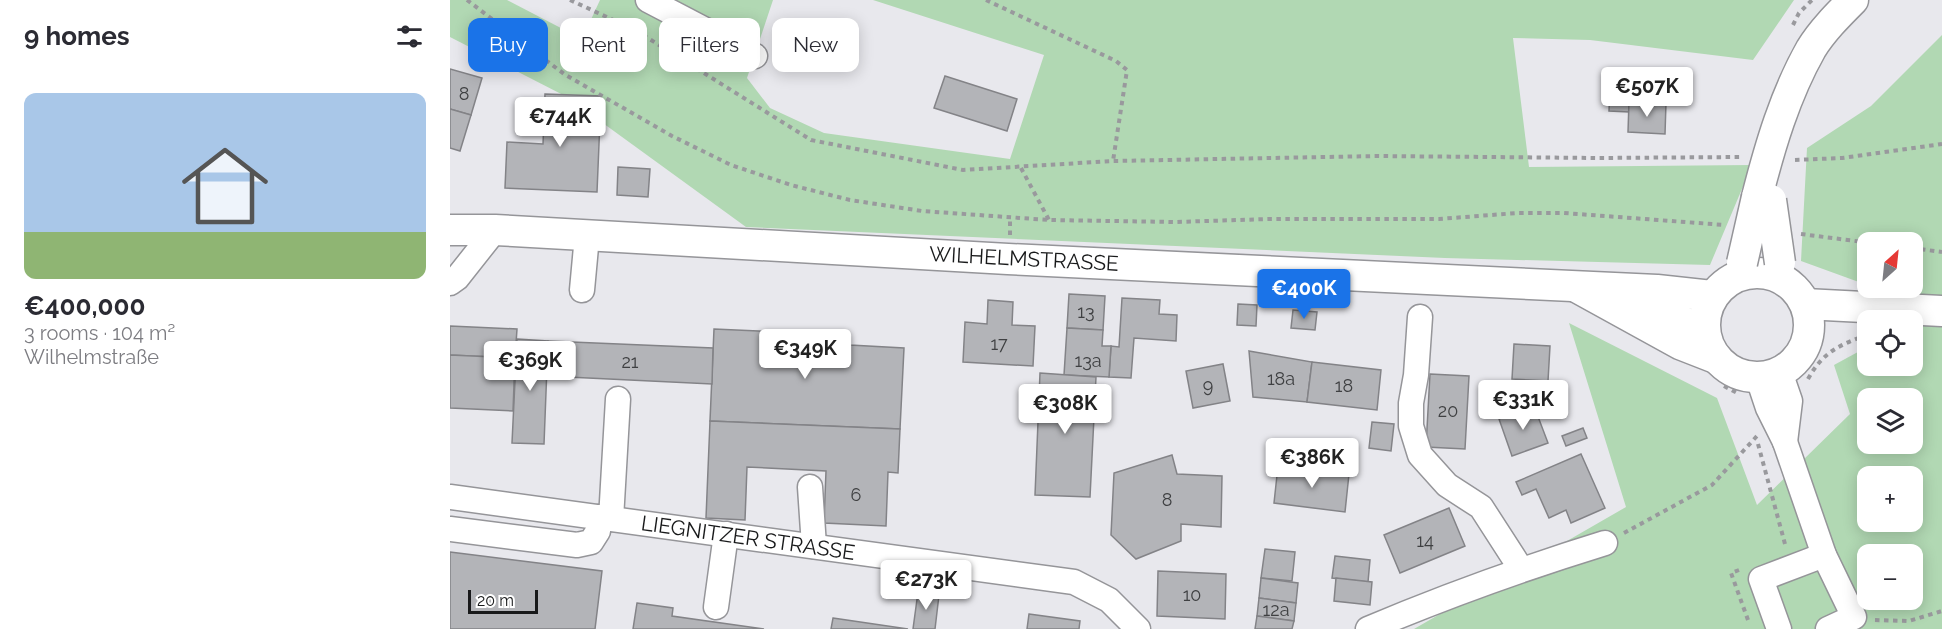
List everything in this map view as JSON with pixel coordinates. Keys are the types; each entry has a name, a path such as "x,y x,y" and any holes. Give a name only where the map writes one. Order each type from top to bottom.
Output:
{"main road":[{"path":"1764,199 1741,269 1712,296 1707,307 1704,330 1720,373 1769,375 1793,363 1803,350 1809,334 1809,319 1805,304 1800,294 1781,271 1757,159 1812,48 1835,17 1853,0"},
{"name":"WILHELMSTRASSE","path":"450,230 495,230 1583,288 1657,290 1712,296"},
{"path":"1741,269 1772,274 1781,271"},
{"name":"WILHELMSTRASSE","path":"1583,288 1704,330"},
{"path":"1805,304 1928,310"},
{"path":"1809,334 1831,326 1928,310"}],"street":[{"path":"648,0 682,18"},
{"path":"450,283 457,278 495,230"},
{"path":"582,290 587,236"},
{"path":"1583,288 1720,373"},
{"path":"1420,317 1416,375 1411,402 1411,426 1420,455 1447,485 1480,507 1521,569"},
{"path":"1769,375 1770,407 1785,442 1824,555 1854,617 1828,629"},
{"path":"450,529 577,545 591,542 605,518 618,399"},
{"path":"810,487 814,546"},
{"name":"LIEGNITZER STRASSE","path":"450,497 1074,582 1109,600 1138,629"},
{"path":"716,607 726,534"},
{"path":"1368,629 1436,600 1521,569 1605,543"},
{"path":"1779,629 1761,579 1824,555"}],"path":[{"path":"467,0 564,74 672,136 732,165 791,186 850,200 922,211 1049,220 1175,222 1269,219 1439,219 1517,213 1564,213 1711,223"},
{"path":"570,0 635,30 811,140 963,170 1113,161 1378,156 1842,158 1942,144"},
{"path":"986,0 1116,61 1127,70 1113,161"},
{"path":"1021,168 1049,220"},
{"path":"1800,234 1857,241"},
{"path":"1923,249 1942,252"},
{"path":"1720,373 1740,394 1770,407 1802,398 1809,377 1824,356 1839,345 1857,339"},
{"path":"1605,543 1712,485 1757,436 1770,407"},
{"path":"1757,436 1760,456 1786,548"},
{"path":"1740,569 1731,573 1751,629"},
{"path":"1854,617 1870,620 1909,621 1942,611"}],"green space":[{"path":"450,0 507,0 542,18 468,18 468,46 450,37"},
{"path":"600,0 773,0 760,39 760,18 659,18 659,72 749,72 747,78 770,108 824,133 1010,159 1044,55 873,0 1794,0 1753,60 1590,40 1513,38 1529,167 1752,165 1710,265 1445,258 746,227 567,97 518,72 548,72 548,21 560,28 560,72 647,72 647,18 592,18"},
{"path":"1942,35 1942,629 1414,629 1626,507 1569,323 1717,398 1757,505 1850,414 1834,365 1857,352 1857,376 1923,376 1923,310 1880,310 1876,298 1923,298 1923,232 1857,232 1857,281 1801,261 1807,148 1871,106"}],"building":[{"path":"450,69 482,78 471,115 450,109"},
{"path":"945,76 1017,99 1007,131 934,108"},
{"path":"1610,88 1630,89 1629,112 1609,111"},
{"path":"545,94 601,96 597,192 505,188 507,142 543,144"},
{"path":"1629,101 1666,103 1665,134 1628,132"},
{"path":"450,109 471,115 460,151 450,148"},
{"path":"618,167 650,169 648,197 617,195"},
{"path":"1069,294 1105,296 1103,330 1067,328"},
{"path":"1122,298 1160,300 1159,314 1177,315 1176,341 1134,338 1131,378 1109,377 1111,346 1119,347"},
{"path":"988,300 1013,302 1012,325 1035,326 1033,366 963,362 965,322 987,324"},
{"path":"1238,304 1257,305 1256,326 1237,325"},
{"path":"1293,310 1317,312 1315,330 1291,328"},
{"path":"450,326 517,329 515,358 450,355"},
{"path":"1067,328 1103,330 1102,346 1111,346 1109,377 1064,375"},
{"path":"714,329 850,335 850,345 904,348 900,429 710,421"},
{"path":"517,339 548,341 544,444 512,443"},
{"path":"548,341 713,348 712,384 547,376"},
{"path":"1514,344 1550,346 1548,381 1512,379"},
{"path":"1249,351 1312,362 1307,402 1253,397"},
{"path":"450,355 515,358 513,411 450,408"},
{"path":"1312,362 1381,370 1377,410 1307,402"},
{"path":"1223,364 1230,401 1193,408 1186,371"},
{"path":"1040,373 1096,377 1090,497 1035,495"},
{"path":"1430,374 1469,376 1465,449 1426,447"},
{"path":"1534,406 1548,443 1512,456 1499,419"},
{"path":"710,421 900,429 898,473 888,472 886,526 824,523 826,471 747,467 745,520 706,518"},
{"path":"1372,422 1394,424 1391,451 1369,448"},
{"path":"1583,428 1587,438 1566,446 1562,436"},
{"path":"1581,454 1605,508 1571,523 1566,510 1549,518 1536,489 1522,495 1516,482"},
{"path":"1172,455 1177,474 1222,476 1221,527 1181,524 1181,541 1136,559 1111,535 1114,473"},
{"path":"1278,466 1349,474 1345,512 1274,503"},
{"path":"1449,508 1465,546 1400,573 1384,535"},
{"path":"1265,549 1295,552 1292,581 1261,578"},
{"path":"450,552 602,571 595,629 450,629"},
{"path":"1335,556 1370,560 1368,582 1332,578"},
{"path":"1158,571 1226,574 1225,619 1157,616"},
{"path":"1261,578 1298,583 1296,603 1259,598"},
{"path":"1336,578 1372,582 1370,605 1334,601"},
{"path":"918,592 939,595 935,629 913,629"},
{"path":"1259,598 1296,603 1294,621 1257,616"},
{"path":"637,603 673,608 672,616 764,629 633,629"},
{"path":"1029,614 1080,621 1079,629 1027,629"},
{"path":"1257,616 1294,621 1292,629 1255,629"},
{"path":"833,618 908,629 831,629"}]}
